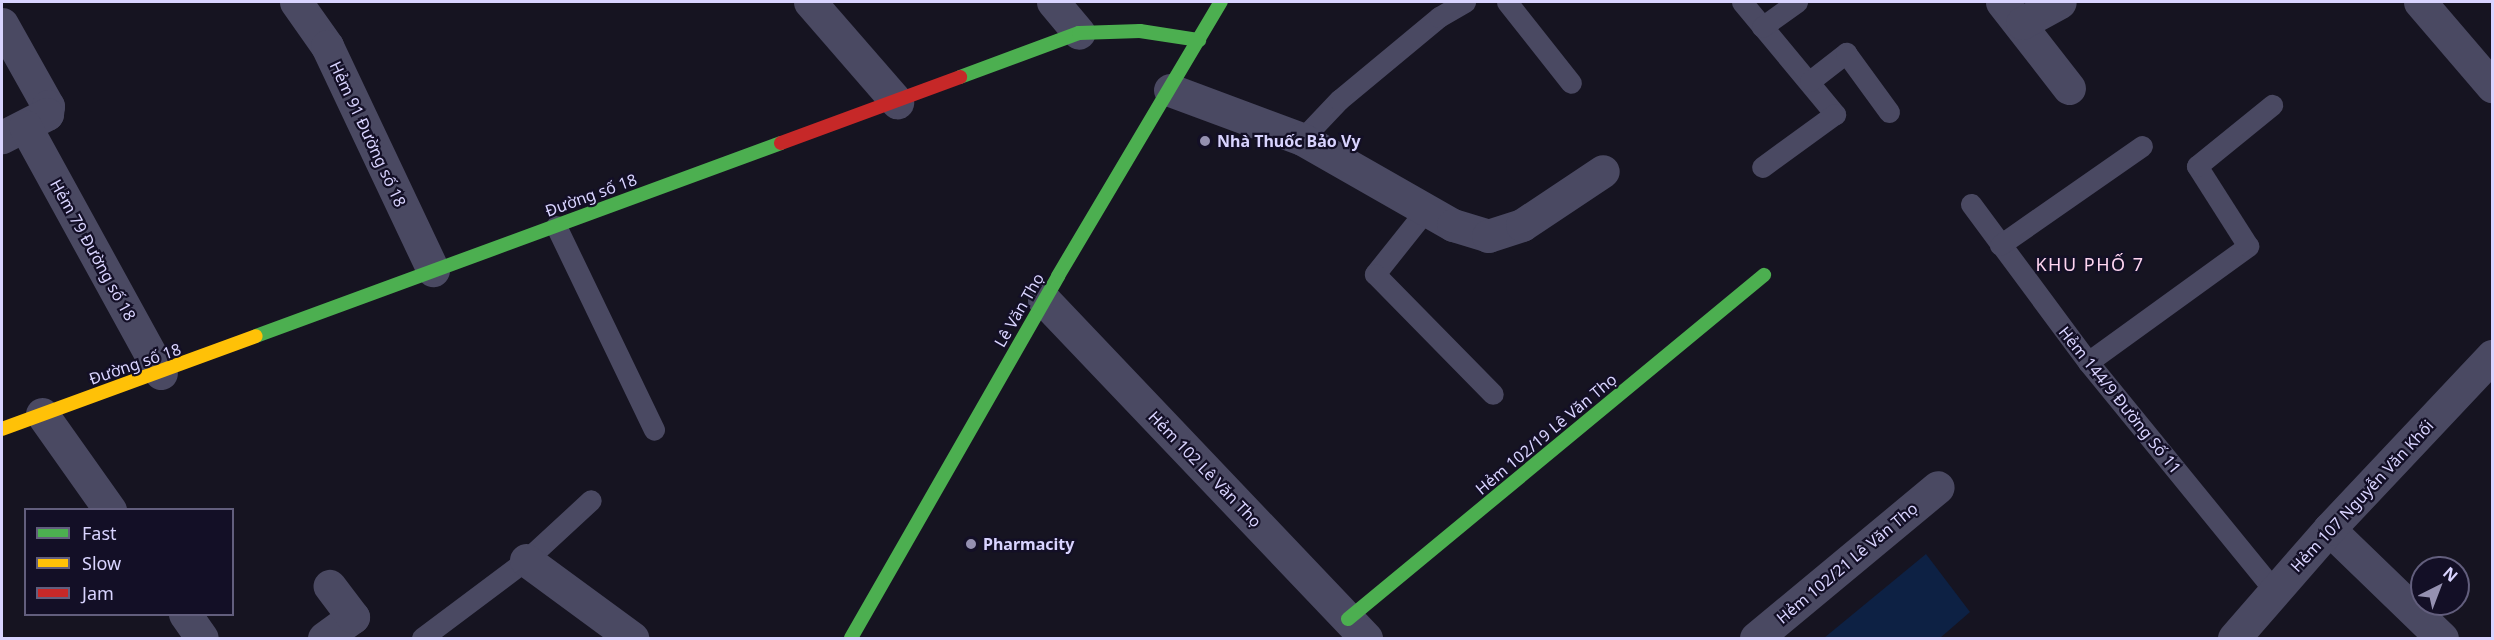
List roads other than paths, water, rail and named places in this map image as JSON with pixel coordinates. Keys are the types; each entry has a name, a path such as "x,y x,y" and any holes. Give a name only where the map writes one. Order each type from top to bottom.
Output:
{"street":[{"name":"Hẻm 91 Đường số 18","path":"296,2 327,46 433,270"},
{"path":"810,2 897,102"},
{"path":"1053,2 1079,33"},
{"name":"Lê Văn Thọ","path":"851,639 1044,300 1221,2"},
{"path":"2060,2 2012,12 2069,87"},
{"path":"2420,2 2493,86"},
{"path":"2,24 48,106 47,114 13,132"},
{"name":"Đường số 18","path":"2,429 161,373 433,270 897,102 1079,33 1140,31 1199,40"},
{"path":"1170,90 1302,139 1453,225 1488,236 1522,225 1603,171"},
{"name":"Hẻm 79 Đường số 18","path":"13,132 161,373"},
{"name":"Hẻm 102/19 Lê Văn Thọ","path":"1357,629 1764,275"},
{"name":"Hẻm 102 Lê Văn Thọ","path":"1044,300 1357,629"},
{"name":"Hẻm 107 Nguyễn Văn Khối","path":"2234,639 2329,529 2493,356"},
{"path":"42,414 109,508"},
{"name":"Hẻm 102/21 Lê Văn Thọ","path":"1756,639 1938,487"},
{"path":"2329,529 2442,639"},
{"path":"526,560 632,639"},
{"path":"324,639 353,617 330,586"},
{"path":"186,616 202,639"}],"lane":[{"path":"1302,139 1339,100 1439,17 1465,2"},
{"path":"1507,2 1571,83"},
{"path":"1742,2 1810,81 1835,114 1762,167"},
{"path":"1762,27 1797,2"},
{"path":"1810,81 1846,53 1889,112"},
{"path":"2088,362 2248,246 2198,166 2272,105"},
{"path":"2000,245 2142,146"},
{"name":"Hẻm 144/9 Đường Số 11","path":"1971,204 2088,362 2275,591"},
{"path":"1425,210 1375,274 1493,394"},
{"path":"556,226 654,430"},
{"path":"422,638 526,560 591,500"}],"water":[{"path":"1926,554 1970,612 1940,638 1824,638"}],"place":[{"name":"Nhà Thuốc Bảo Vy","path":"1205,141"},
{"name":"Pharmacity","path":"971,544"}],"district":[{"name":"KHU PHỐ 7","path":"2090,264"}]}
